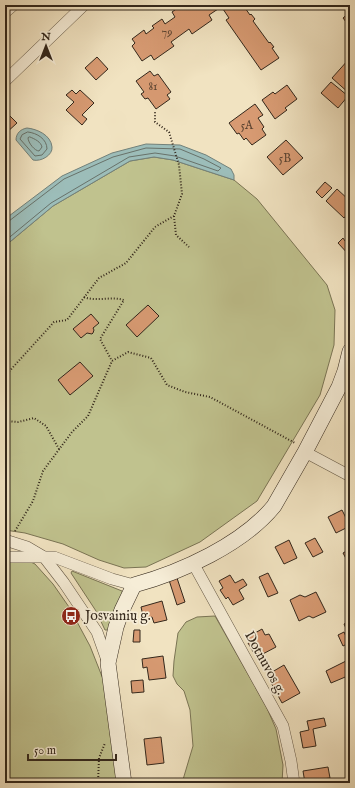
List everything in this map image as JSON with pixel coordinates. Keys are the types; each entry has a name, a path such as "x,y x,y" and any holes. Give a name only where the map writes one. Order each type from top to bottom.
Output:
{"main road":[{"path":"124,783 108,663 120,616 134,585 150,581 193,563 229,544 265,518 274,506 306,451 339,387 350,350"}],"street":[{"path":"5,10 12,5"},
{"path":"5,81 84,5"},
{"path":"306,451 350,476"},
{"path":"7,541 27,547 44,557 94,627 108,663"},
{"path":"5,557 54,557 112,579 134,585"},
{"name":"Dotnuvos g.","path":"193,563 283,726 291,761 294,783"}],"path":[{"path":"155,112 155,122 169,132 179,165 182,194 174,216 176,234 189,246"},
{"path":"5,376 54,322 68,320 99,278 126,263 155,227 174,216"},
{"path":"84,297 91,300 118,298 124,300 100,339 112,361"},
{"path":"7,541 33,501 43,471 72,432 88,416 112,361 128,352 151,358 167,385 185,392 210,397 306,451"},
{"path":"5,417 7,421 18,422 34,418 46,426 60,449"},
{"path":"98,783 99,758 107,738"}],"green space":[{"path":"154,157 173,160 234,180 257,199 327,285 335,310 334,345 320,395 257,501 200,542 146,567 124,568 99,560 63,544 25,533 5,530 5,246 53,206 130,161"},
{"path":"5,550 35,564 53,584 69,607 90,646 105,684 117,783 5,783"},
{"path":"72,571 122,591 123,593 111,620 109,630 105,630 96,611 71,573"},
{"path":"215,616 266,706 276,729 283,765 282,783 182,783 193,746 190,710 184,691 177,684 173,676 178,633 186,622 197,617"}],"water":[{"path":"27,128 43,133 49,139 52,150 49,155 43,159 33,160 16,140 19,132"},
{"path":"146,144 180,145 206,155 231,169 234,175 234,180 173,160 154,157 130,161 53,206 5,246 5,219 62,176 112,153"}],"building":[{"path":"182,5 185,8 188,5 215,5 218,9 209,15 212,20 192,34 189,29 171,42 174,46 154,60 151,55 142,61 132,46 135,43 132,39 144,30 146,34 154,28 152,26 162,19 165,24 175,17 172,12"},
{"path":"215,5 243,5 255,19 253,21 269,43 270,42 274,47 272,48 279,58 261,70 226,20 229,18 221,6 218,9"},
{"path":"350,12 350,27 343,18"},
{"path":"97,57 108,69 96,80 85,68"},
{"path":"350,59 350,94 332,78"},
{"path":"150,71 154,76 158,74 171,92 167,95 170,99 156,109 148,98 145,99 141,94 144,92 136,81"},
{"path":"331,82 348,96 338,108 321,93"},
{"path":"287,85 297,99 285,108 287,110 275,119 262,100 273,92 275,94"},
{"path":"72,90 76,94 80,90 94,103 82,115 87,119 82,125 66,110 74,102 66,95"},
{"path":"255,104 263,115 258,118 264,127 262,129 266,135 252,145 246,138 244,140 239,133 237,134 229,123"},
{"path":"7,113 17,123 5,134 5,115"},
{"path":"286,140 303,158 283,175 267,157"},
{"path":"325,182 332,188 322,198 316,192"},
{"path":"337,189 350,201 350,211 344,218 326,201"},
{"path":"350,236 350,256 338,243 343,238 345,241"},
{"path":"148,305 159,316 137,337 126,325"},
{"path":"91,314 99,323 93,328 94,330 92,334 87,333 81,338 73,329"},
{"path":"80,362 93,376 70,395 58,380"},
{"path":"342,510 350,526 336,533 328,517"},
{"path":"315,538 323,552 313,557 305,543"},
{"path":"289,540 297,558 284,564 275,547"},
{"path":"350,549 350,566 343,553"},
{"path":"268,573 278,593 268,597 259,577"},
{"path":"230,575 235,583 243,579 247,585 239,590 244,599 233,605 228,597 226,599 220,590 223,588 219,581"},
{"path":"177,578 185,602 177,605 169,580"},
{"path":"316,592 326,612 313,618 309,616 299,621 290,600 300,595 305,597"},
{"path":"162,601 167,620 154,623 152,617 144,620 141,607"},
{"path":"350,621 350,637 344,624"},
{"path":"262,629 265,635 269,634 276,647 259,656 258,654 255,655 248,643 251,641 248,637"},
{"path":"134,630 140,630 140,642 133,642"},
{"path":"344,632 349,643 343,646 338,635"},
{"path":"163,656 166,678 149,680 147,667 143,668 142,659"},
{"path":"346,661 350,669 350,675 331,683 326,671"},
{"path":"284,665 300,693 282,703 267,675"},
{"path":"143,680 144,692 132,693 131,681"},
{"path":"324,718 326,726 313,729 316,746 303,748 300,732 309,730 307,721"},
{"path":"161,737 164,763 147,765 144,739"},
{"path":"328,767 330,778 322,779 322,783 305,783 303,771"}],"place":[{"name":"Josvainių g.","path":"71,616"}]}
